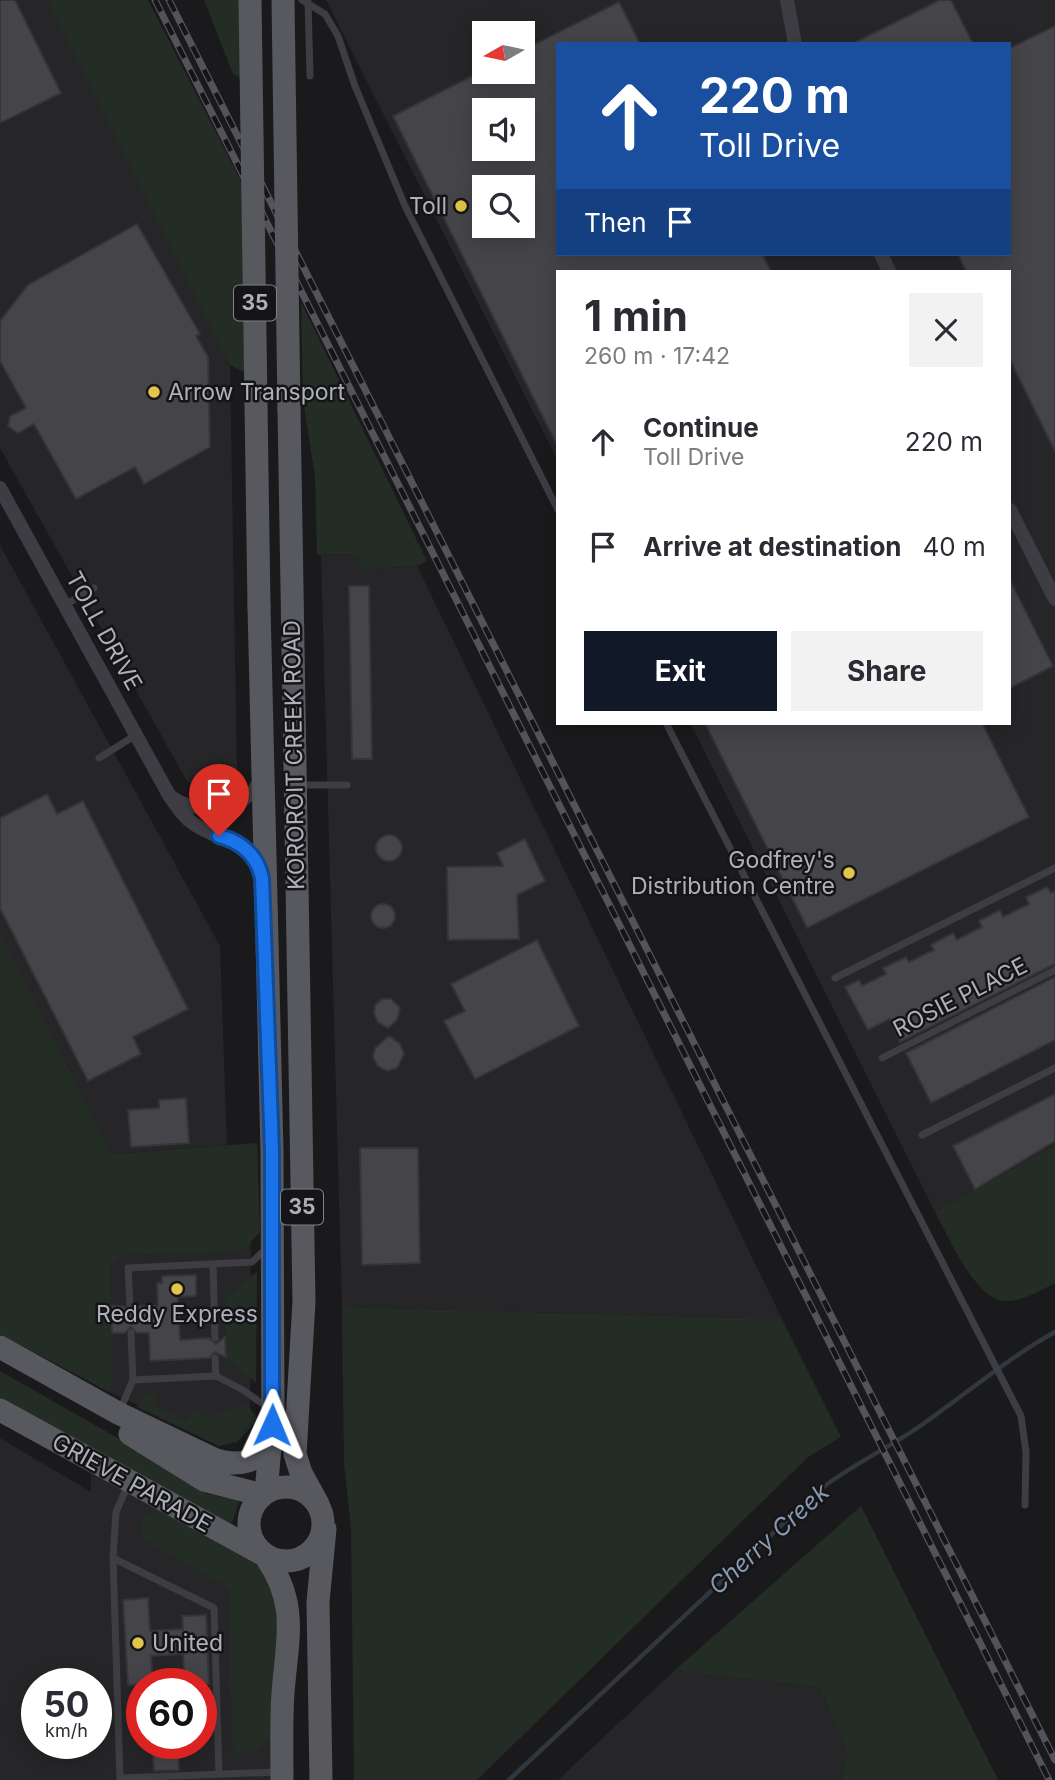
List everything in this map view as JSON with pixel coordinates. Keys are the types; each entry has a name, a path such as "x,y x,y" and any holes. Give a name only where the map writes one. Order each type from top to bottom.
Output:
{"main road":[{"name":"KOROROIT CREEK ROAD","path":"250,0 272,1244 273,1412 264,1494"},
{"name":"KOROROIT CREEK ROAD","path":"283,0 304,1302 295,1440 299,1467 318,1504"},
{"path":"0,1348 116,1418 226,1463 242,1463 256,1458 266,1450 270,1441"},
{"name":"GRIEVE PARADE","path":"0,1361 116,1418 204,1480 264,1494"},
{"name":"GRIEVE PARADE","path":"0,1410 265,1556"},
{"path":"264,1494 291,1489 307,1494 318,1504"},
{"name":"35","path":"264,1494 251,1509 249,1524 253,1541 284,1587 290,1616 283,1691 282,1776"},
{"name":"35","path":"318,1504 325,1529 318,1602 321,1780"},
{"path":"265,1556 288,1559 304,1555 320,1543 325,1529"}],"street":[{"path":"787,0 794,42"},
{"name":"TOLL DRIVE","path":"0,488 169,795 192,824 206,832 232,840 251,854 260,868 264,902"},
{"path":"1011,512 1055,600"},
{"path":"169,795 189,807 213,809 227,806 241,799 260,779 262,761"}],"lane":[{"path":"306,1 310,76"},
{"path":"306,1 325,14 338,36 355,86 405,206 556,506"},
{"path":"65,606 94,587"},
{"path":"667,725 1021,1416 1026,1452 1025,1505"},
{"path":"99,758 136,735"},
{"path":"295,785 347,785"},
{"path":"835,978 1055,868"},
{"name":"ROSIE PLACE","path":"882,1058 1055,970"},
{"path":"922,1135 1055,1068"},
{"path":"130,1306 128,1268 252,1262 272,1244"},
{"path":"213,1264 215,1338"},
{"path":"116,1418 133,1380 131,1333"},
{"path":"215,1358 216,1376"},
{"path":"133,1380 216,1376 243,1390 273,1412"},
{"path":"129,1481 116,1512 113,1558 120,1778 219,1774 282,1776"},
{"path":"113,1558 214,1608 219,1774"}],"shaded area":[{"path":"0,0 51,0 230,365 237,772 188,783 0,448"},
{"path":"48,0 148,0 244,187 249,375 230,365"},
{"path":"204,0 242,0 243,79 233,74"},
{"path":"326,0 1055,0 1055,1145 935,1212 691,725 1011,725 1011,270 556,270 556,457"},
{"path":"301,302 427,561 417,566 359,570 358,554 317,555 315,477 303,400"},
{"path":"0,545 220,946 227,1145 112,1154 0,932"},
{"path":"358,554 359,570 417,566 782,1319 342,1307 321,555"},
{"path":"0,932 112,1154 257,1143 260,1232 243,1251 123,1255 110,1266 113,1387 107,1391 0,1334"},
{"path":"1055,1145 1055,1283 1017,1300 1004,1301 993,1297 972,1278 935,1212"},
{"path":"251,1233 250,1415 220,1442 107,1391 104,1263 118,1247"},
{"path":"257,1271 256,1383 226,1359 225,1299"},
{"path":"342,1307 782,1319 841,1437 808,1457 477,1780 354,1780 351,1529 344,1463"},
{"path":"0,1371 151,1457 207,1494 240,1500 232,1523 218,1520 0,1399"},
{"path":"159,1393 153,1404 185,1420 194,1410 201,1414 214,1415 247,1406 259,1419 237,1442 219,1446 137,1407 145,1395"},
{"path":"0,1438 91,1492 91,1474 200,1531 279,1619 273,1687 272,1780 0,1780"},
{"path":"861,1506 998,1780 841,1780 848,1754 819,1687 674,1671"},
{"path":"161,1510 244,1554 263,1569 271,1584 276,1603 278,1650 271,1738 257,1751 237,1753 232,1747 229,1588 142,1539 141,1517"},
{"path":"674,1671 819,1687 848,1754 841,1780 558,1780"}],"building":[{"path":"0,0 15,0 61,93 0,123"},
{"path":"940,0 951,0 972,42 856,42"},
{"name":"Toll","path":"619,2 639,42 556,42 556,256 763,256 770,270 556,270 556,443 393,116 472,76 472,84 536,84 536,44"},
{"path":"1055,26 1055,451 1011,362 1011,270 966,270 959,256 1011,256 1011,48"},
{"path":"137,224 200,334 196,336 208,357 210,447 144,484 135,467 76,499 34,424 18,433 8,426 10,416 26,408 0,361 0,321 28,285"},
{"path":"1011,582 1053,666 1011,687"},
{"path":"349,586 369,586 372,759 352,759"},
{"name":"Godfrey's Distribution Centre","path":"706,725 983,725 1029,817 807,928"},
{"path":"47,794 57,814 83,801 188,1009 133,1037 141,1054 88,1081 0,908 0,818"},
{"path":"389,835 398,839 402,848 398,857 389,861 380,857 376,848 380,839"},
{"path":"525,839 545,881 517,895 519,939 448,940 447,867 503,866 497,853"},
{"path":"1047,887 1051,893 1055,891 1055,964 900,1042 889,1019 868,1030 845,987 859,980 862,986 886,974 883,968 906,957 909,962 934,950 931,945 953,933 957,940 982,927 979,921 1000,910 1003,917 1029,904 1026,897"},
{"path":"383,904 392,907 395,916 392,925 383,928 374,925 371,916 374,907"},
{"path":"537,940 579,1026 475,1079 444,1021 465,1011 451,984"},
{"path":"1055,977 1055,1040 931,1103 906,1053"},
{"path":"382,999 391,999 400,1008 397,1020 388,1028 378,1022 374,1014 375,1005"},
{"path":"389,1036 400,1044 404,1054 397,1068 387,1071 378,1066 373,1057 375,1048"},
{"path":"1055,1094 1055,1141 975,1189 953,1146"},
{"path":"186,1098 189,1143 131,1147 128,1110 159,1108 159,1100"},
{"path":"360,1148 418,1148 420,1263 362,1265"},
{"path":"196,1275 196,1296 178,1297 180,1340 209,1338 216,1344 225,1337 226,1357 215,1352 209,1358 150,1361 149,1333 137,1333 131,1327 125,1333 112,1333 111,1306 124,1306 130,1312 136,1306 158,1306 157,1283 162,1283 162,1276"},
{"path":"148,1598 150,1631 183,1629 182,1616 206,1615 208,1668 184,1668 183,1654 151,1656 152,1668 127,1668 123,1600"},
{"path":"153,1759 178,1759 179,1770 154,1771"}],"waterway":[{"name":"Cherry Creek","path":"509,1780 818,1491 910,1433 1004,1364 1055,1332"}],"railway":[{"path":"155,0 1049,1780"},
{"path":"169,0 1055,1760"}],"place":[{"name":"Toll","path":"461,206"},
{"name":"Arrow Transport","path":"154,392"},
{"name":"Godfrey's Distribution Centre","path":"849,873"},
{"name":"Reddy Express","path":"177,1289"},
{"name":"United","path":"138,1643"}],"route":[{"path":"219,836 242,845 260,868 262,878 272,1151 272,1425"}]}
